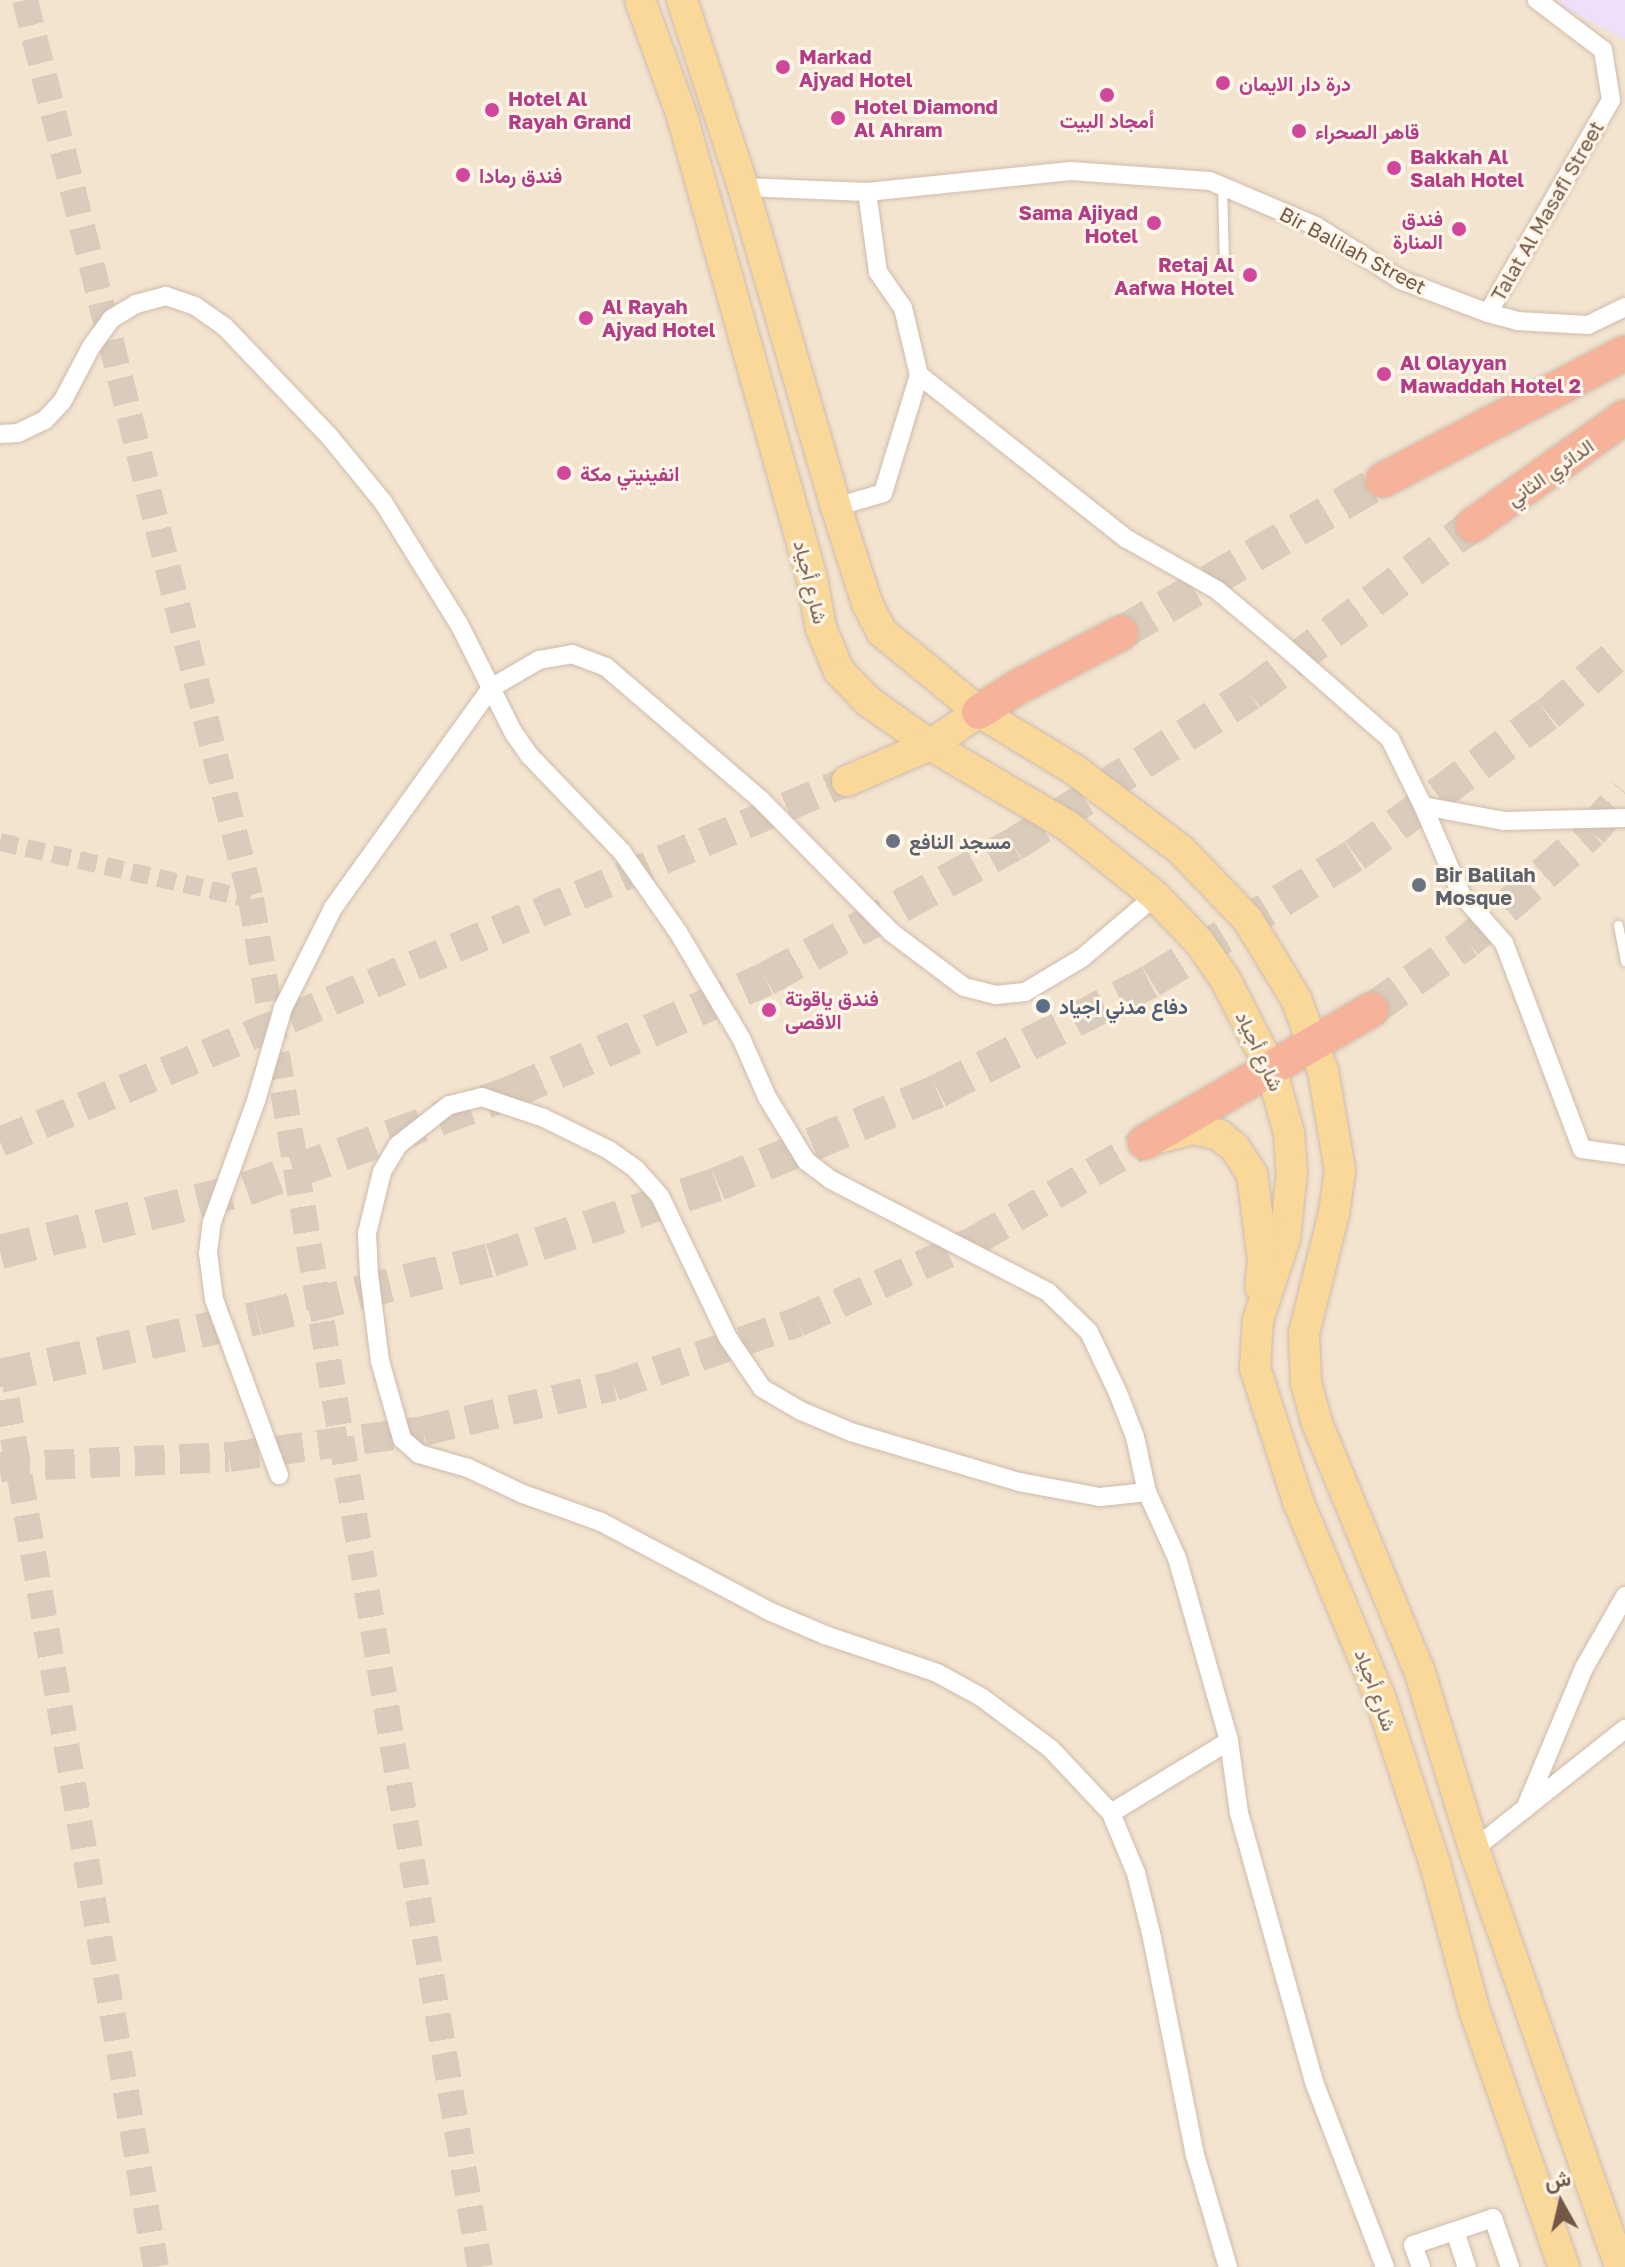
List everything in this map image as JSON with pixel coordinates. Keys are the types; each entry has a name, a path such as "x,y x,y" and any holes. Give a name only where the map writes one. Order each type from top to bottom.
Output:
{"highway":[{"path":"1383,480 1625,353"},
{"name":"الدائري الثاني","path":"1473,525 1625,417"},
{"path":"979,712 1018,687 1121,633"},
{"path":"1145,1142 1371,1010"}],"main road":[{"name":"شارع أجياد","path":"640,0 682,116 808,564 821,628 839,671 868,701 930,745 1068,826 1155,896 1200,943 1225,979 1271,1069 1289,1133 1292,1172 1285,1238 1258,1320 1255,1368 1298,1501 1380,1697 1435,1864 1474,2009 1564,2267"},
{"path":"682,0 743,187 836,507 867,603 882,632 979,712 1117,799 1211,879 1271,953 1296,999 1332,1111 1340,1170 1334,1213 1304,1333 1306,1383 1317,1423 1419,1670 1474,1849 1620,2267"},
{"path":"847,781 930,745 979,712"},
{"path":"1145,1142 1194,1129 1219,1135 1235,1148 1252,1174 1263,1260 1258,1320"}],"street":[{"name":"Talat Al Masafi Street","path":"1488,313 1611,100 1603,50 1537,0"},
{"name":"Bir Balilah Street","path":"743,187 867,192 1071,171 1210,181 1316,226 1401,280 1488,313 1517,321 1588,325 1625,307"},
{"path":"836,507 883,493 919,375 903,308 878,272 867,192"},
{"path":"0,434 18,433 45,420 62,402 91,347 111,319 136,304 166,296 195,306 225,327 329,436 383,502 459,624 530,756 622,852 678,932 742,1040 767,1097 806,1161 831,1180 1048,1292 1089,1332 1135,1437 1147,1492 1177,1558 1229,1741 1239,1813 1314,2082 1385,2267"},
{"path":"919,375 1127,539 1217,590 1390,739 1461,894 1504,943 1582,1149 1625,1155"},
{"path":"279,1475 214,1299 208,1253 212,1222 256,1101 283,1008 333,908 491,688 539,660 572,654 606,667 761,800 891,932 964,987 996,995 1025,992 1082,958 1155,896"},
{"path":"1423,806 1504,821 1625,818"},
{"path":"1147,1492 1100,1497 1019,1482 851,1432 801,1411 762,1388 728,1338 660,1196 636,1169 609,1150 544,1118 482,1097 449,1105 398,1145 382,1172 367,1233 380,1361 402,1439 419,1454 468,1468 523,1494 591,1518 771,1612 937,1673 981,1697 1050,1748 1111,1813 1136,1873 1148,1918 1195,2155 1228,2267"},
{"path":"1525,1809 1584,1668 1625,1596"},
{"path":"1474,1849 1625,1729"},
{"path":"1111,1813 1229,1741"},
{"path":"1421,2267 1413,2245 1493,2218 1510,2267"},
{"path":"1455,2231 1467,2267"}],"lane":[{"path":"1222,186 1224,265"},
{"path":"1618,925 1625,961"}],"shaded area":[{"path":"0,0 1625,0 1625,2267 0,2267"},
{"path":"1562,0 1625,0 1625,40 1561,6"}],"tunnel":[{"path":"25,0 251,899 480,2267"},
{"path":"1121,633 1383,480"},
{"path":"0,1252 246,1189 510,1093 766,979 1013,845 1250,694 1473,525"},
{"path":"0,1376 258,1318 491,1260 718,1184 938,1091 1151,981 1355,855 1548,714 1625,648"},
{"path":"0,1142 847,781"},
{"path":"1371,1010 1467,942 1591,832 1625,792"},
{"path":"0,842 251,899"},
{"path":"0,1467 229,1457 423,1431 614,1386 798,1322 976,1240 1145,1142"},
{"path":"0,1361 156,2267"}],"place":[{"name":"Markad Ajyad Hotel","path":"783,67"},
{"name":"درة دار الايمان","path":"1223,83"},
{"name":"أمجاد البيت","path":"1107,95"},
{"name":"Hotel Al Rayah Grand","path":"492,110"},
{"name":"Hotel Diamond Al Ahram","path":"838,118"},
{"name":"قاهر الصحراء","path":"1299,131"},
{"name":"Bakkah Al Salah Hotel","path":"1394,168"},
{"name":"فندق رمادا","path":"463,175"},
{"name":"Sama Ajiyad Hotel","path":"1154,223"},
{"name":"فندق المنارة","path":"1459,229"},
{"name":"Retaj Al Aafwa Hotel","path":"1250,275"},
{"name":"Al Rayah Ajyad Hotel","path":"586,318"},
{"name":"Al Olayyan Mawaddah Hotel 2","path":"1384,374"},
{"name":"انفينيتي مكة","path":"564,473"},
{"name":"مسجد النافع","path":"893,841"},
{"name":"Bir Balilah Mosque","path":"1419,885"},
{"name":"دفاع مدني اجياد","path":"1043,1006"},
{"name":"فندق ياقوتة الاقصى","path":"769,1010"}]}
